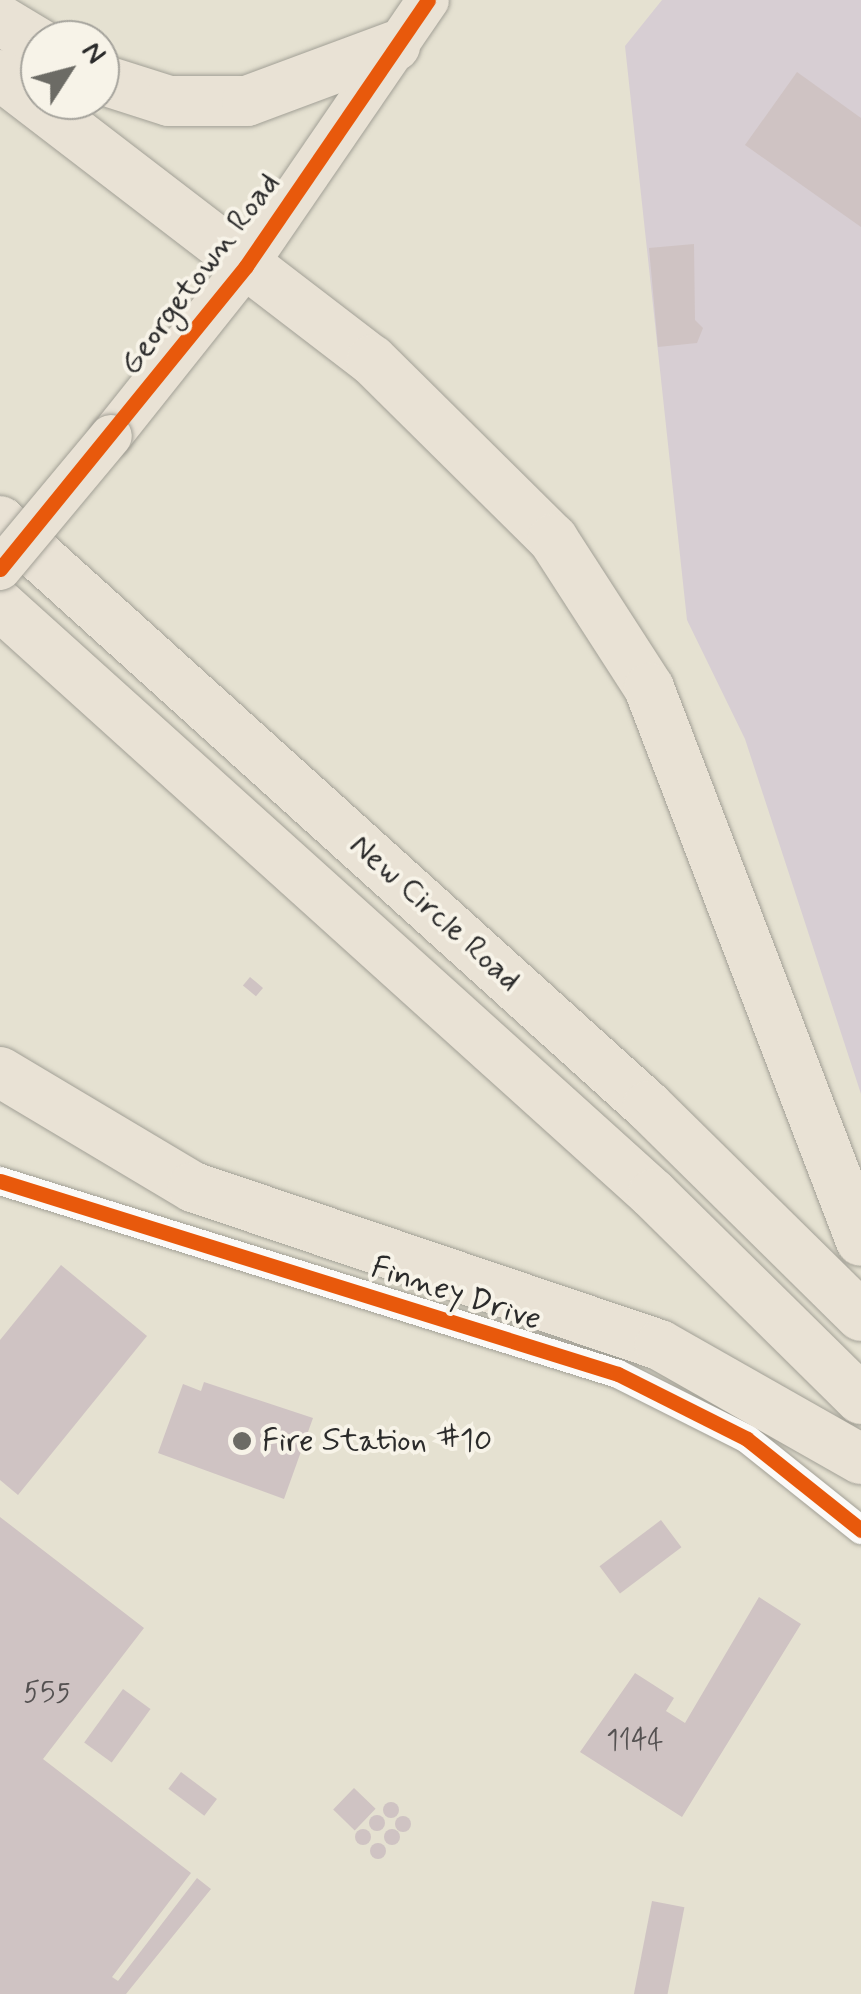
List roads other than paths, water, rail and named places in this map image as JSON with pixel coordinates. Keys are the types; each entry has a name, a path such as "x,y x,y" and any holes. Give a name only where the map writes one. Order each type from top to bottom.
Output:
{"highway":[{"path":"120,85 170,101 246,101 395,46"},
{"path":"0,75 372,360 481,459 621,634 677,751 786,1061 861,1242"},
{"name":"New Circle Road","path":"0,521 648,1106 861,1316"},
{"name":"New Circle Road","path":"0,605 640,1181 861,1398"},
{"path":"0,1072 193,1187 660,1345 861,1459"}],"main road":[{"name":"Georgetown Road","path":"0,569 246,266 428,0"}],"street":[{"name":"Finney Drive","path":"0,1181 618,1374 747,1439 861,1530"}],"place":[{"name":"Fire Station #10","path":"242,1441"}]}
